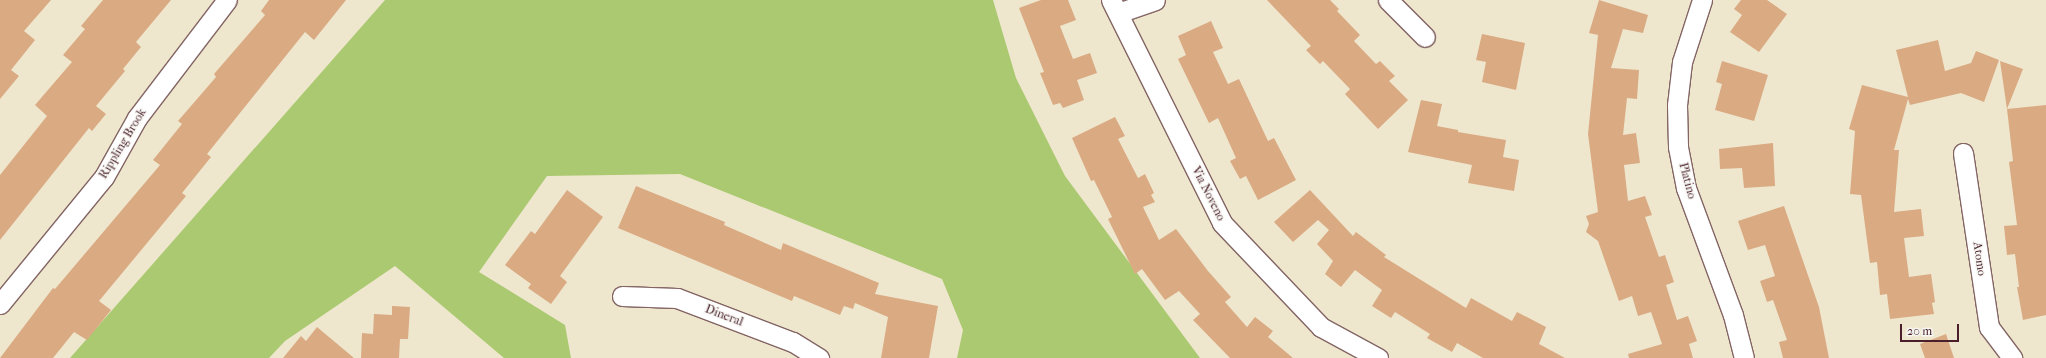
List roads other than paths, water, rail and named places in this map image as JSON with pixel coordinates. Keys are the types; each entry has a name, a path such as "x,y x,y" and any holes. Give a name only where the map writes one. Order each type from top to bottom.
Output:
{"street":[{"name":"Rippling Brook","path":"0,304 104,177 138,118 228,0"},
{"path":"1114,7 1155,0"},
{"path":"1388,0 1425,37"},
{"name":"Platino","path":"1702,0 1682,62 1677,105 1678,147 1686,188 1733,315 1744,358"},
{"name":"Via Noveno","path":"1114,7 1222,223 1321,327 1378,358"},
{"name":"Atomo","path":"1963,153 1989,327 2012,358"},
{"name":"Dineral","path":"622,296 677,298 793,342 819,358"}]}
